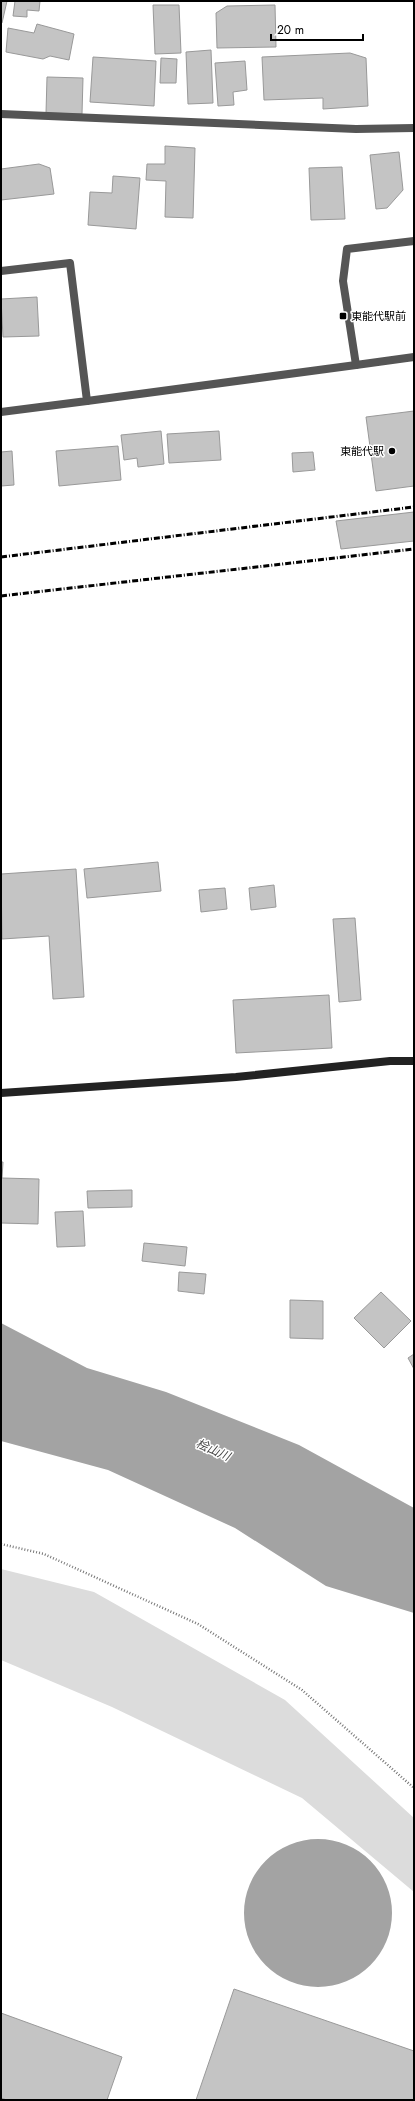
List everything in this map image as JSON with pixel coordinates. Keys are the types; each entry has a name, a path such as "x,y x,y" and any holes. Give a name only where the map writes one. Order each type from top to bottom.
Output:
{"street":[{"path":"1,114 356,129 414,128"},
{"path":"356,365 344,280 347,249 414,241"},
{"path":"1,270 70,263 88,401"},
{"path":"1,412 414,357"},
{"path":"1,1093 236,1077 390,1061 414,1061"}],"path":[{"path":"1,1544 44,1554 198,1624 302,1690 414,1788"}],"shaded area":[{"path":"1,1569 94,1592 285,1700 414,1818 414,1892 302,1798 112,1707 1,1660"}],"water":[{"name":"桧山川","path":"1,1323 87,1368 166,1392 299,1445 414,1508 414,1613 326,1586 235,1528 108,1470 1,1441"},
{"path":"318,1839 339,1842 353,1848 365,1856 375,1866 383,1878 389,1892 392,1913 389,1934 383,1948 375,1960 365,1970 353,1978 339,1984 318,1987 297,1984 283,1978 271,1970 261,1960 253,1948 247,1934 244,1913 247,1892 253,1878 261,1866 271,1856 283,1848 297,1842"}],"building":[{"path":"1,1 7,1 2,23 1,23"},
{"path":"15,1 40,1 39,11 27,10 27,17 13,16"},
{"path":"153,5 179,5 181,53 155,54"},
{"path":"275,5 276,47 217,48 216,13 227,6"},
{"path":"37,24 74,34 69,60 50,56 43,59 6,52 8,28 34,33"},
{"path":"211,50 213,103 188,104 186,52"},
{"path":"350,53 366,58 368,106 323,109 323,98 264,100 262,57"},
{"path":"93,57 156,61 154,106 90,102"},
{"path":"161,58 177,59 176,83 160,83"},
{"path":"245,61 247,90 233,92 234,105 218,106 215,63"},
{"path":"47,77 83,78 82,114 46,113"},
{"path":"165,146 195,148 193,218 165,217 166,181 146,180 147,164 165,164"},
{"path":"399,152 403,190 387,208 376,209 370,155"},
{"path":"39,164 50,168 54,194 1,200 1,169"},
{"path":"342,167 345,219 311,220 309,168"},
{"path":"113,176 140,178 136,229 88,225 90,192 112,193"},
{"path":"37,297 39,336 3,337 1,299"},
{"name":"東能代駅","path":"414,411 414,486 376,491 366,417"},
{"path":"161,431 164,464 138,467 137,458 124,460 121,435"},
{"path":"219,431 221,460 169,463 167,434"},
{"path":"118,446 121,480 59,486 56,451"},
{"path":"12,451 14,485 1,486 1,452"},
{"path":"313,452 315,470 293,472 292,453"},
{"path":"414,512 414,541 341,549 336,521"},
{"path":"158,862 161,891 87,898 84,869"},
{"path":"76,869 84,997 53,999 49,936 2,939 1,874"},
{"path":"274,885 276,907 251,910 249,888"},
{"path":"225,888 227,909 201,912 199,890"},
{"path":"355,918 361,1000 339,1002 333,919"},
{"path":"329,995 332,1048 236,1053 233,1000"},
{"path":"1,1162 3,1162 2,1178 39,1179 38,1224 1,1223"},
{"path":"132,1190 132,1207 88,1208 87,1191"},
{"path":"83,1211 85,1246 57,1247 55,1212"},
{"path":"144,1243 187,1247 185,1266 142,1261"},
{"path":"179,1272 206,1274 204,1294 178,1291"},
{"path":"381,1292 411,1321 384,1348 354,1318"},
{"path":"290,1300 323,1301 323,1339 290,1338"},
{"path":"414,1354 414,1369 408,1358"},
{"path":"234,1989 414,2051 414,2100 196,2100"},
{"path":"1,2013 122,2057 107,2100 7,2100 1,2098"}],"railway":[{"path":"1,557 414,507"},
{"path":"1,596 414,549"}],"place":[{"name":"東能代駅前","path":"343,316"},
{"name":"東能代駅","path":"392,451"}]}
